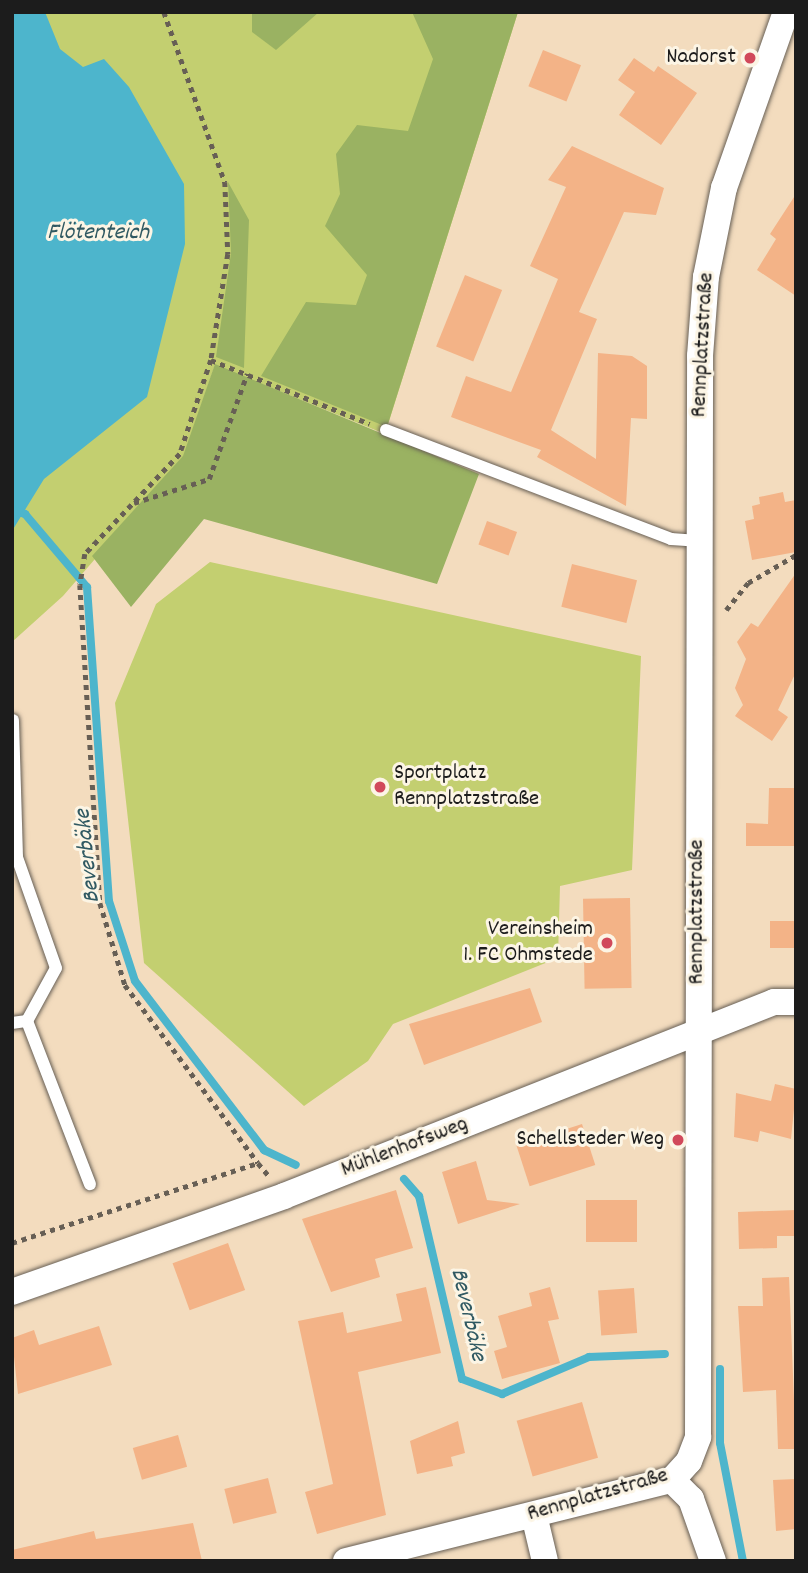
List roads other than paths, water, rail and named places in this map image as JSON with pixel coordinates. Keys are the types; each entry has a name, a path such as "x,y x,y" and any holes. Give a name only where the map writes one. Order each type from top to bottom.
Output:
{"street":[{"name":"Rennplatzstraße","path":"345,1561 672,1480 689,1461 698,1437 698,541 706,277 739,136 786,12"},
{"name":"Mühlenhofsweg","path":"12,1292 285,1196 774,1002 796,1002"},
{"path":"672,1480 691,1499 713,1561"},
{"path":"534,1515 545,1561"}],"lane":[{"path":"386,430 671,539 698,541"},
{"path":"13,720 17,857 56,968 27,1021 90,1184"},
{"path":"12,1023 27,1021"}],"water":[{"name":"Flötenteich","path":"12,12 45,12 60,49 83,67 104,59 129,87 184,184 185,244 147,397 44,479 12,531"}],"waterway":[{"name":"Beverbäke","path":"12,510 25,514 87,587 109,901 135,981 264,1150 296,1165"},
{"name":"Beverbäke","path":"404,1179 419,1196 462,1379 502,1394 589,1357 665,1354"},
{"name":"Beverbäke","path":"720,1369 720,1443 743,1561"}],"place":[{"name":"Nadorst","path":"750,58"},
{"name":"Sportplatz Rennplatzstraße","path":"380,787"},
{"name":"Vereinsheim 1. FC Ohmstede","path":"607,943"},
{"name":"Schellsteder Weg","path":"678,1140"}]}
